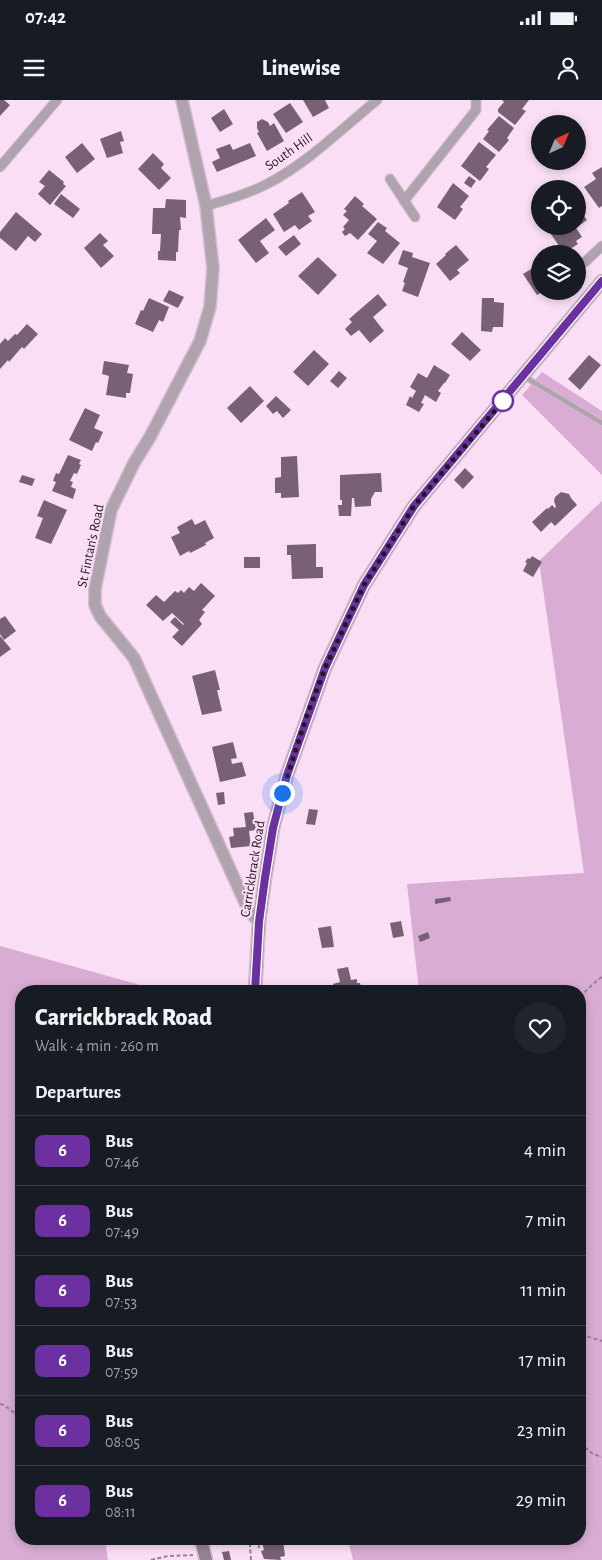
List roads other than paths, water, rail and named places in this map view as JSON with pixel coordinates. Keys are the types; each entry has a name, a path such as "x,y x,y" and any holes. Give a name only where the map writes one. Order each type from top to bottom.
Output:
{"main road":[{"name":"Carrickbrack Road","path":"255,985 259,922 273,828 287,775 325,668 364,585 414,506 602,281"},
{"path":"203,1545 206,1558"}],"street":[{"path":"0,168 57,100"},
{"name":"St Fintan's Road","path":"182,100 206,206 213,268 210,307 200,341 150,437 134,463 111,510 95,589 95,605 100,616 134,658 249,911 259,922"},
{"name":"South Hill","path":"206,206 236,197 268,183 312,155 377,100"},
{"path":"404,201 476,110 476,100"},
{"path":"390,179 415,217"},
{"path":"586,261 602,246"}],"lane":[{"path":"524,376 602,423"}]}
